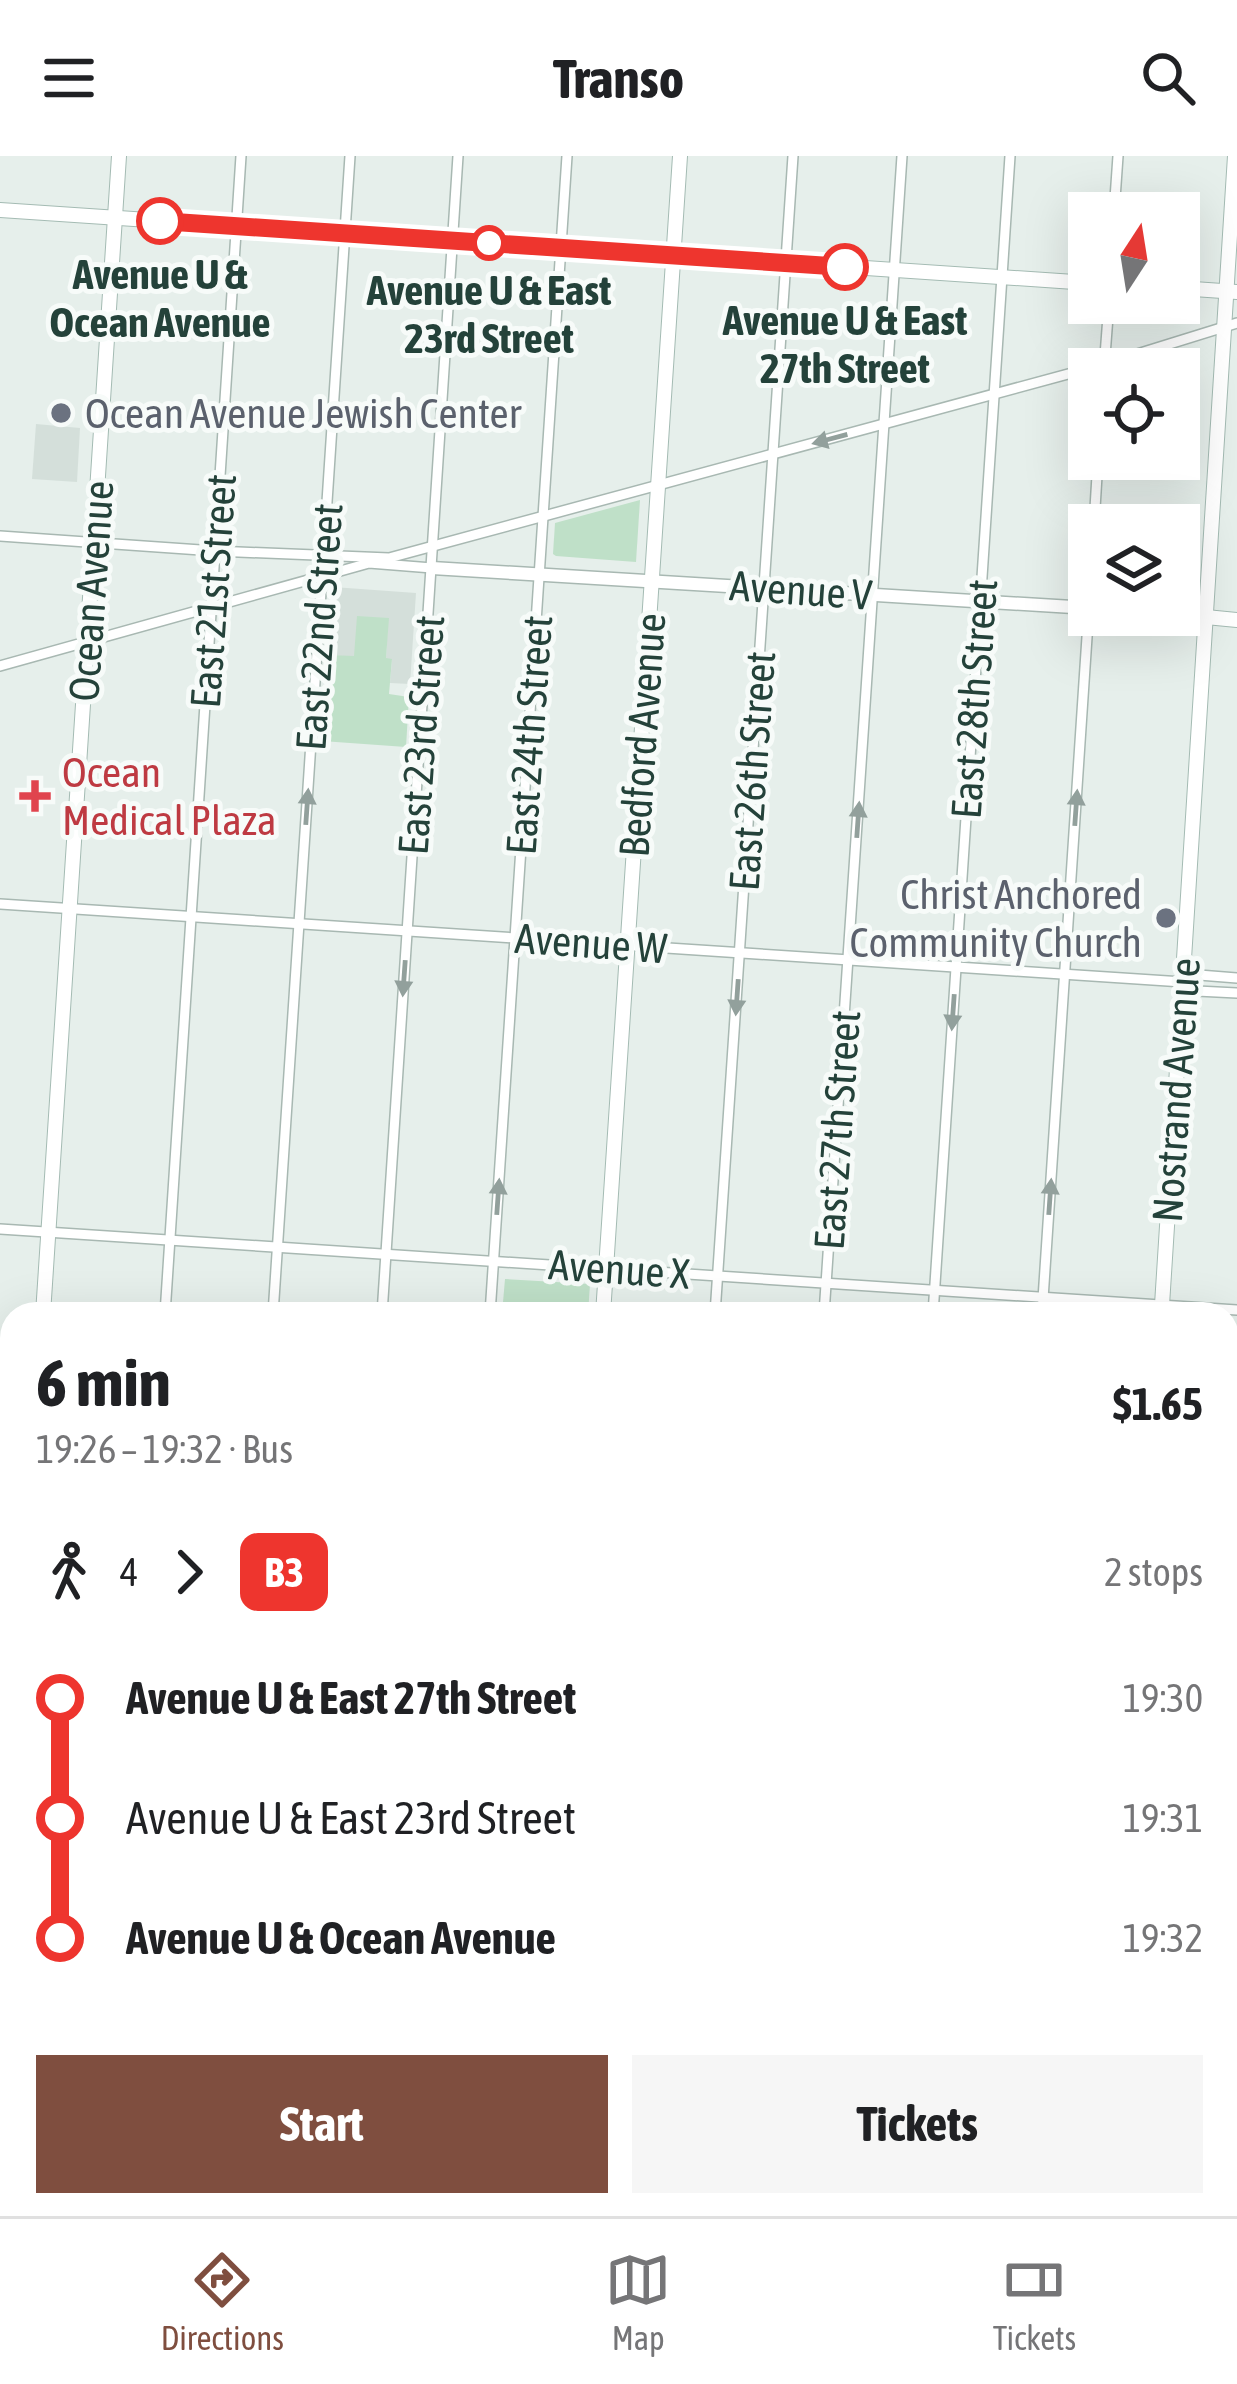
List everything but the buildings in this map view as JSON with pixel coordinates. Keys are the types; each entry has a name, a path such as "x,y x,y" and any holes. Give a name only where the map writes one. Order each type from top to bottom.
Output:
{"main road":[{"name":"Ocean Avenue","path":"44,1302 119,156"},
{"name":"Bedford Avenue","path":"605,1302 680,156"},
{"name":"Nostrand Avenue","path":"1163,1302 1206,617 1231,325 1235,156"},
{"path":"0,210 1068,282"},
{"path":"1200,290 1232,292"},
{"path":"1206,617 1237,620"},
{"path":"0,1956 0,1968"}],"street":[{"name":"East 21st Street","path":"166,1302 241,156"},
{"name":"East 22nd Street","path":"274,1302 350,156"},
{"name":"East 23rd Street","path":"383,1302 458,156"},
{"name":"East 24th Street","path":"491,1302 567,156"},
{"name":"East 26th Street","path":"716,1302 793,156"},
{"name":"East 27th Street","path":"825,1302 902,156"},
{"name":"East 28th Street","path":"934,1302 1010,156"},
{"path":"1115,192 1118,156"},
{"path":"1161,348 1231,325"},
{"path":"0,536 388,557 1068,376"},
{"name":"Avenue V","path":"322,578 369,563 1068,607"},
{"path":"0,666 322,578"},
{"path":"1200,617 1206,617"},
{"path":"1043,1302 1087,636"},
{"name":"Avenue W","path":"0,904 1183,982 1199,975 1237,978"},
{"name":"Avenue W","path":"1183,982 1197,991 1237,993"},
{"name":"Avenue X","path":"0,1229 1086,1302"}],"shaded area":[{"path":"36,424 80,428 77,482 32,479"},
{"path":"333,587 416,593 410,684 390,683 388,618 354,657 329,655"}],"green space":[{"path":"640,500 636,562 553,554 555,523"},
{"path":"357,616 389,618 389,694 409,697 406,747 322,741 329,655 354,656"},
{"path":"505,1279 590,1284 589,1302 503,1302"}],"bus line":[{"name":"B3","path":"160,221 845,267"}],"place":[{"name":"Avenue U & Ocean Avenue","path":"160,221"},
{"name":"Avenue U & East 23rd Street","path":"489,243"},
{"name":"Avenue U & East 27th Street","path":"845,267"},
{"name":"Ocean Avenue Jewish Center","path":"61,413"},
{"name":"Ocean Medical Plaza","path":"35,796"},
{"name":"Christ Anchored Community Church","path":"1166,918"}]}
